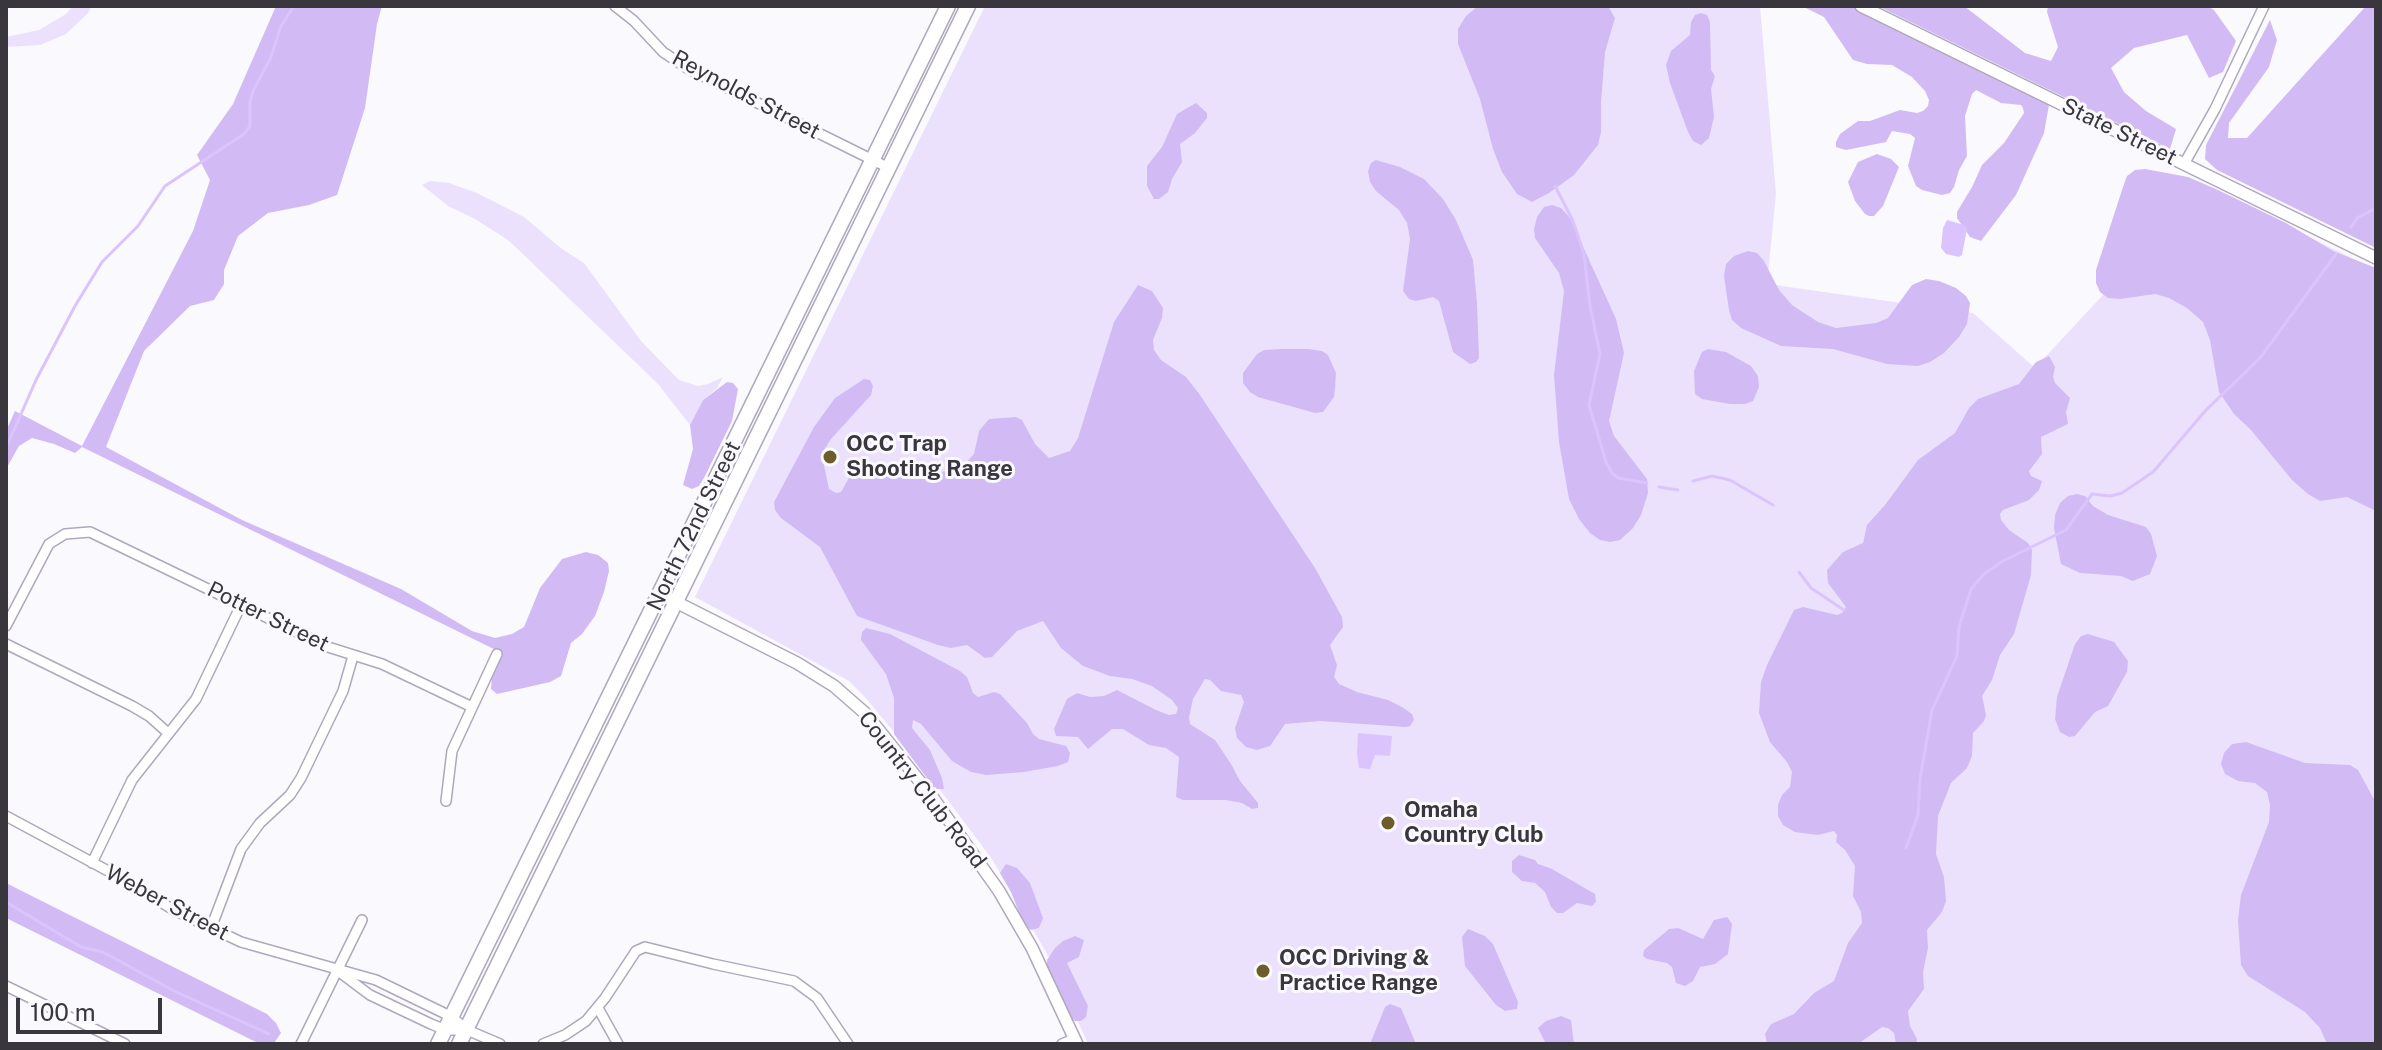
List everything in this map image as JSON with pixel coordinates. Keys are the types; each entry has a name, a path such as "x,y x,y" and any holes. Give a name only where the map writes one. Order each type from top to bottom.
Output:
{"main road":[{"name":"North 72nd Street","path":"438,1044 655,591 948,6"},
{"name":"North 72nd Street","path":"459,1044 968,6"}],"street":[{"name":"Reynolds Street","path":"615,6 663,52 687,68 889,168"},
{"name":"State Street","path":"1861,6 2376,258"},
{"path":"2184,164 2215,109 2264,6"},
{"name":"Potter Street","path":"6,626 44,550 65,534 82,531 101,536 328,647 382,664 472,707"},
{"name":"Country Club Road","path":"655,591 816,674 866,714 933,798 999,891 1036,956 1076,1041"},
{"path":"92,863 132,780 196,699 241,605"},
{"path":"6,644 132,706 168,733"},
{"path":"446,801 452,751 497,654"},
{"path":"211,928 241,849 260,823 290,795 301,778 343,691 353,656"},
{"name":"Weber Street","path":"6,816 211,928 251,946 376,980 449,1023"},
{"path":"301,1044 362,920"},
{"path":"543,1044 576,1028 598,1008 636,951 645,947 794,981 817,998 848,1044"},
{"name":"Weber Street","path":"337,970 370,995 500,1044"},
{"path":"6,986 125,1044"},
{"path":"598,1008 618,1044"},
{"path":"1062,1044 1076,1041"}],"shaded area":[{"path":"73,6 92,6 66,34 40,45 6,47 6,37 39,30 66,14"},
{"path":"276,6 382,6 365,108 337,195 309,205 268,213 238,236 224,270 224,284 214,300 190,306 144,351 106,447 242,520 401,589 472,631 495,638 524,627 540,588 562,559 586,552 598,555 608,563 609,571 595,616 571,643 561,676 550,682 497,694 491,689 492,675 502,653 82,447 75,453 32,438 19,446 6,469 6,431 15,411 82,446 193,231 210,180 197,155 233,104"},
{"name":"Omaha Country Club","path":"985,6 1760,6 1776,194 1767,284 1973,313 2035,368 2116,281 2212,189 2376,270 2376,982 2364,1044 1088,1044 1050,959 992,859 919,762 864,696 849,681 695,597"},
{"path":"1478,6 1608,6 1615,18 1605,52 1598,145 1574,175 1532,202 1517,194 1502,172 1480,99 1458,44 1458,29 1466,16"},
{"path":"1802,6 1856,6 2049,105 2044,133 2016,195 1981,241 1970,237 1957,218 1957,212 1982,165 2004,143 2024,113 2021,105 2001,103 1976,90 1965,116 1967,156 1954,187 1950,193 1942,195 1922,190 1916,186 1908,166 1915,138 1910,134 1892,131 1886,142 1846,150 1836,147 1836,142 1840,134 1858,121 1870,121 1900,110 1923,111 1929,100 1925,91 1912,77 1892,65 1853,60 1824,17"},
{"path":"1878,6 1964,6 2025,53 2051,61 2058,47 2048,6 2207,6 2214,10 2236,41 2223,72 2209,78 2187,35 2134,48 2111,68 2124,92 2146,111 2176,129 2170,149"},
{"path":"2366,6 2376,6 2376,248 2217,170 2205,159 2206,145 2270,20 2277,40 2269,67 2229,123 2228,138 2247,138"},
{"path":"1695,15 1707,15 1710,22 1711,70 1715,76 1711,89 1714,117 1709,138 1701,145 1693,141 1688,132 1666,65 1671,51 1690,35"},
{"path":"1196,103 1207,113 1207,118 1195,133 1180,144 1182,162 1168,192 1154,199 1147,186 1147,166 1162,147 1177,114"},
{"path":"1877,154 1891,159 1899,167 1883,206 1874,216 1869,216 1855,201 1848,182 1858,162"},
{"path":"1376,160 1424,179 1443,199 1456,220 1473,260 1479,358 1476,362 1470,364 1453,352 1439,301 1433,297 1416,301 1409,299 1403,291 1410,239 1407,223 1399,210 1370,182 1368,171"},
{"path":"2135,170 2188,177 2286,223 2333,251 2376,268 2376,511 2347,497 2320,501 2292,480 2234,414 2219,392 2210,340 2203,322 2187,308 2155,294 2120,299 2108,298 2100,292 2096,270 2127,176"},
{"path":"430,181 449,183 477,193 524,217 584,263 641,341 679,380 698,386 723,377 717,388 703,400 690,425 658,384 508,240 448,206 422,185"},
{"path":"1552,205 1561,208 1570,218 1616,319 1624,353 1609,421 1614,436 1647,479 1648,493 1641,515 1620,540 1610,542 1590,533 1579,519 1569,499 1559,442 1554,375 1564,291 1559,273 1535,238 1534,229 1544,207"},
{"path":"1947,220 1964,225 1967,229 1959,257 1946,254 1941,248"},
{"path":"1748,251 1757,253 1764,261 1779,290 1792,305 1818,322 1836,328 1876,323 1888,318 1912,285 1926,279 1956,288 1966,296 1970,303 1967,324 1944,353 1918,366 1887,364 1833,349 1781,346 1741,328 1732,320 1724,276 1726,264 1734,256"},
{"path":"1138,285 1152,291 1163,308 1153,340 1154,350 1161,360 1186,377 1200,395 1315,568 1342,617 1343,627 1330,645 1337,665 1334,677 1339,684 1357,692 1402,707 1412,714 1414,720 1406,727 1320,721 1285,724 1270,746 1257,750 1246,747 1237,738 1235,728 1244,702 1241,695 1221,691 1205,679 1193,699 1190,724 1215,740 1240,781 1258,803 1258,808 1252,809 1226,800 1183,800 1176,797 1179,757 1166,748 1149,745 1123,729 1112,729 1088,749 1078,737 1056,736 1054,729 1067,699 1077,693 1090,697 1104,696 1117,690 1156,710 1176,714 1178,708 1172,700 1152,686 1083,666 1061,648 1043,621 1017,631 992,657 985,658 967,645 951,648 938,645 857,616 820,547 775,510 774,502 814,427 835,398 864,379 870,380 873,386 871,395 824,450 829,489 836,493 841,492 855,467 866,463 902,478 923,478 964,465 974,454 979,431 989,419 1016,417 1022,420 1035,444 1049,458 1070,451 1078,438 1114,322"},
{"path":"1308,349 1328,355 1336,373 1335,389 1334,397 1323,412 1315,413 1258,397 1243,383 1243,373 1257,354 1264,350"},
{"path":"1708,349 1726,352 1751,366 1758,376 1759,387 1753,401 1730,404 1702,399 1695,394 1694,371 1702,352"},
{"path":"2049,356 2055,367 2055,383 2070,398 2066,412 2068,424 2041,437 2042,454 2029,471 2031,476 2042,481 2039,490 2029,500 2000,514 2009,530 2028,543 2032,550 2031,575 2014,634 2000,655 1992,680 1982,696 1986,715 1973,733 1972,756 1967,768 1951,783 1938,816 1936,854 1944,877 1946,901 1942,912 1927,930 1924,989 1908,1011 1916,1044 1896,1044 1894,1033 1882,1027 1858,1044 1767,1044 1765,1034 1771,1024 1794,1014 1814,993 1834,981 1848,943 1862,923 1861,912 1853,896 1855,866 1836,842 1834,831 1818,835 1795,832 1783,825 1778,816 1778,805 1790,787 1792,772 1770,742 1759,713 1761,682 1767,665 1794,610 1803,607 1837,615 1842,613 1846,607 1828,583 1827,570 1843,552 1863,543 1867,525 1918,460 1955,433 1969,408 1978,399 2019,384 2036,362"},
{"path":"727,382 738,389 732,421 705,476 699,486 692,489 683,485 693,449 690,425 703,400"},
{"path":"2068,496 2085,496 2093,506 2108,515 2146,527 2157,556 2150,574 2133,581 2121,576 2080,573 2061,564 2054,528 2055,515 2060,503"},
{"path":"866,628 890,634 960,671 978,697 994,692 1000,694 1039,739 1066,746 1070,753 1068,762 1024,772 986,775 971,772 952,761 921,724 913,720 912,728 930,750 942,778 944,789 935,789 894,734 894,698 886,674 861,640"},
{"path":"2088,634 2114,642 2128,661 2127,672 2108,706 2095,712 2075,736 2069,737 2060,732 2055,719 2057,697 2075,644 2081,636"},
{"path":"1358,733 1392,736 1390,756 1375,755 1370,769 1359,768"},
{"path":"2246,742 2305,763 2350,765 2358,770 2376,803 2376,1044 2327,1044 2320,1028 2305,1012 2248,976 2241,965 2238,920 2241,895 2269,822 2270,805 2267,792 2255,783 2238,781 2225,774 2221,764 2224,753 2232,744"},
{"path":"1519,855 1535,860 1595,894 1596,902 1592,906 1577,903 1563,913 1557,913 1545,892 1535,883 1522,881 1512,872 1512,861"},
{"path":"1006,864 1017,868 1030,883 1043,918 1039,928 1031,930 1024,925 1000,873"},
{"path":"6,883 267,1014 281,1033 274,1043 260,1044 6,918"},
{"path":"1727,917 1732,924 1728,954 1715,964 1700,967 1693,981 1685,986 1676,983 1672,967 1667,963 1643,956 1644,950 1669,929 1678,928 1703,939 1714,920"},
{"path":"1468,929 1485,936 1493,944 1518,1002 1517,1009 1505,1011 1496,1005 1465,966 1462,937"},
{"path":"1075,936 1084,940 1079,957 1067,963 1088,1006 1086,1017 1081,1021 1075,1021 1067,1014 1047,965 1055,948"},
{"path":"1390,1004 1401,1008 1416,1044 1370,1044 1385,1007"},
{"path":"1561,1016 1571,1020 1574,1044 1546,1044 1538,1028 1546,1021"}],"waterway":[{"path":"6,448 36,380 102,262 138,226 165,186 244,134 250,126 253,91 271,57 281,26 294,6"},
{"path":"1555,186 1573,221 1584,254 1600,354 1589,405 1606,462 1618,478 1647,483"},
{"path":"2351,227 2357,218 2376,208"},
{"path":"1906,848 1918,815 1920,779 1932,710 1957,656 1959,627 1971,589 1984,574 2003,561 2066,530 2092,494 2110,496 2122,493 2153,472 2206,410 2260,358 2336,254"},
{"path":"1693,481 1712,476 1730,480 1773,505"},
{"path":"1659,487 1678,490"},
{"path":"1799,572 1811,588 1844,610"},
{"path":"6,902 81,947 103,952 172,990 269,1034"}],"place":[{"name":"OCC Trap Shooting Range","path":"830,457"},
{"name":"Omaha Country Club","path":"1388,823"},
{"name":"OCC Driving & Practice Range","path":"1263,971"}]}
